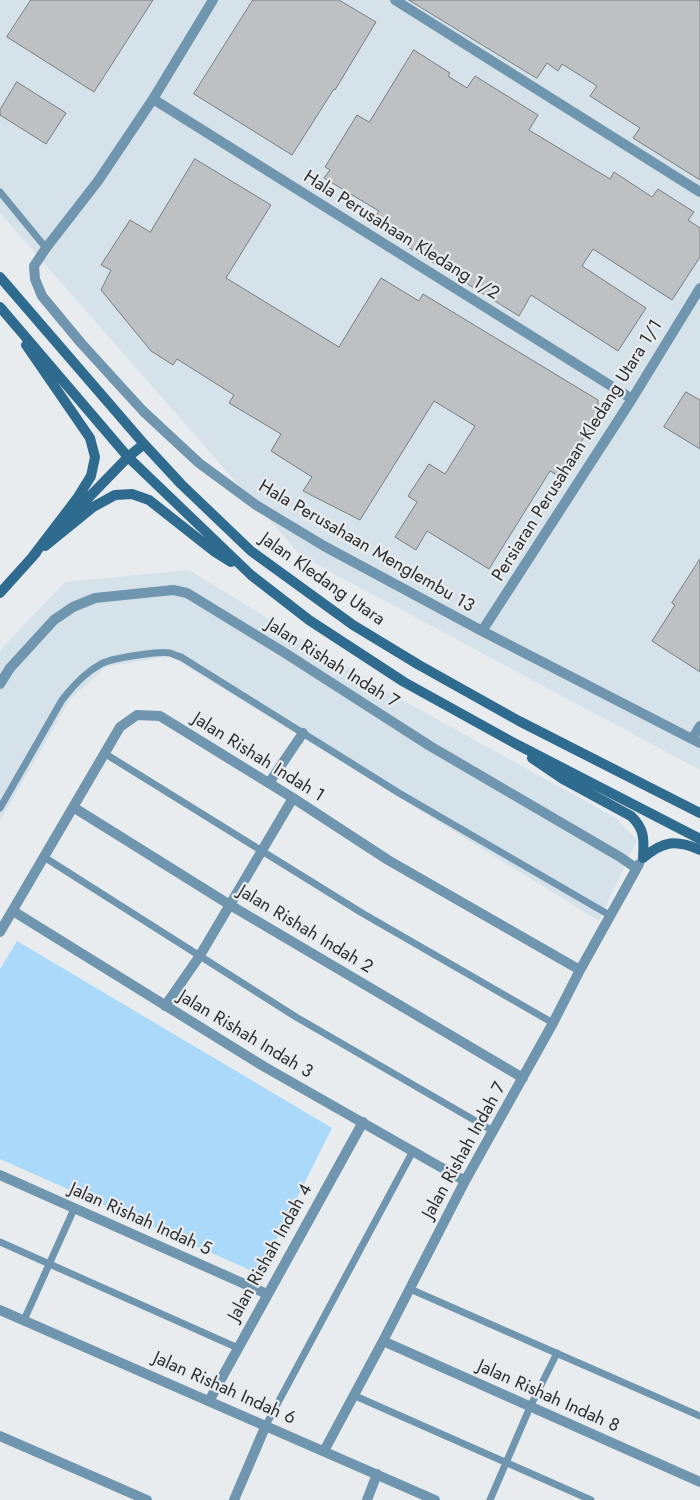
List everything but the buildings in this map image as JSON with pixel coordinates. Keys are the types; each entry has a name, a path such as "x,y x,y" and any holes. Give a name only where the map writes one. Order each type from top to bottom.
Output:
{"main road":[{"name":"Jalan Kledang Utara","path":"0,277 144,444 181,484 251,551 353,624 419,665 519,721 700,814"},
{"name":"Jalan Kledang Utara","path":"0,308 128,457 251,576 310,620 404,682 516,744 700,839"},
{"path":"0,308 90,438 95,457 92,476 78,497 32,556 0,593"},
{"path":"32,556 128,457 144,444"},
{"path":"32,556 93,507 115,494 132,494 149,500 215,552 251,576"},
{"path":"516,744 528,756 563,779 631,816 638,822 644,840 643,858"},
{"path":"643,858 667,843 674,842 700,850"}],"street":[{"path":"46,248 98,181 153,99 213,0"},
{"path":"395,0 700,192"},
{"name":"Hala Perusahaan Kledang 1/2","path":"153,99 632,399"},
{"name":"Hala Perusahaan Menglembu 13","path":"46,248 34,266 35,279 42,296 143,411 199,463 256,505 324,546 482,631 696,741"},
{"name":"Persiaran Perusahaan Kledang Utara 1/1","path":"482,631 632,399 700,288"},
{"name":"Jalan Rishah Indah 7","path":"0,684 10,668 54,620 73,607 95,598 173,590 187,593 430,746 636,868"},
{"name":"Jalan Rishah Indah 1","path":"0,932 120,727 137,715 160,716 293,798 388,860 580,970"},
{"path":"696,741 700,726"},
{"path":"269,784 302,733"},
{"path":"165,1006 199,957 293,798"},
{"name":"Jalan Rishah Indah 2","path":"73,806 230,905 523,1078"},
{"name":"Jalan Rishah Indah 7","path":"324,1450 383,1341 465,1181 643,858"},
{"name":"Jalan Rishah Indah 3","path":"13,911 263,1066 465,1181"},
{"name":"Jalan Rishah Indah 4","path":"209,1401 363,1122"},
{"name":"Jalan Rishah Indah 5","path":"0,1176 267,1294"},
{"name":"Jalan Rishah Indah 6","path":"0,1310 435,1500"},
{"name":"Jalan Rishah Indah 8","path":"383,1341 700,1482"},
{"path":"234,1500 266,1426"},
{"path":"0,1436 147,1500"},
{"path":"366,1500 377,1474"}],"lane":[{"path":"0,192 46,248"},
{"path":"0,808 69,691 101,664 111,660 170,653 399,793 611,916"},
{"path":"104,753 362,912 553,1023"},
{"path":"44,857 296,1017 493,1131"},
{"path":"266,1426 413,1151"},
{"path":"24,1320 74,1209"},
{"path":"0,1242 238,1348"},
{"path":"410,1289 700,1416"},
{"path":"490,1500 530,1407 557,1353"},
{"path":"354,1396 591,1500"}],"shaded area":[{"path":"0,0 700,0 700,770 301,556 0,213"},
{"path":"189,570 395,696 616,818 637,840 599,921 170,656 106,667 70,700 0,821 0,652 3,647 65,582"},
{"path":"17,941 332,1128 259,1274 0,1159 0,969"}]}
